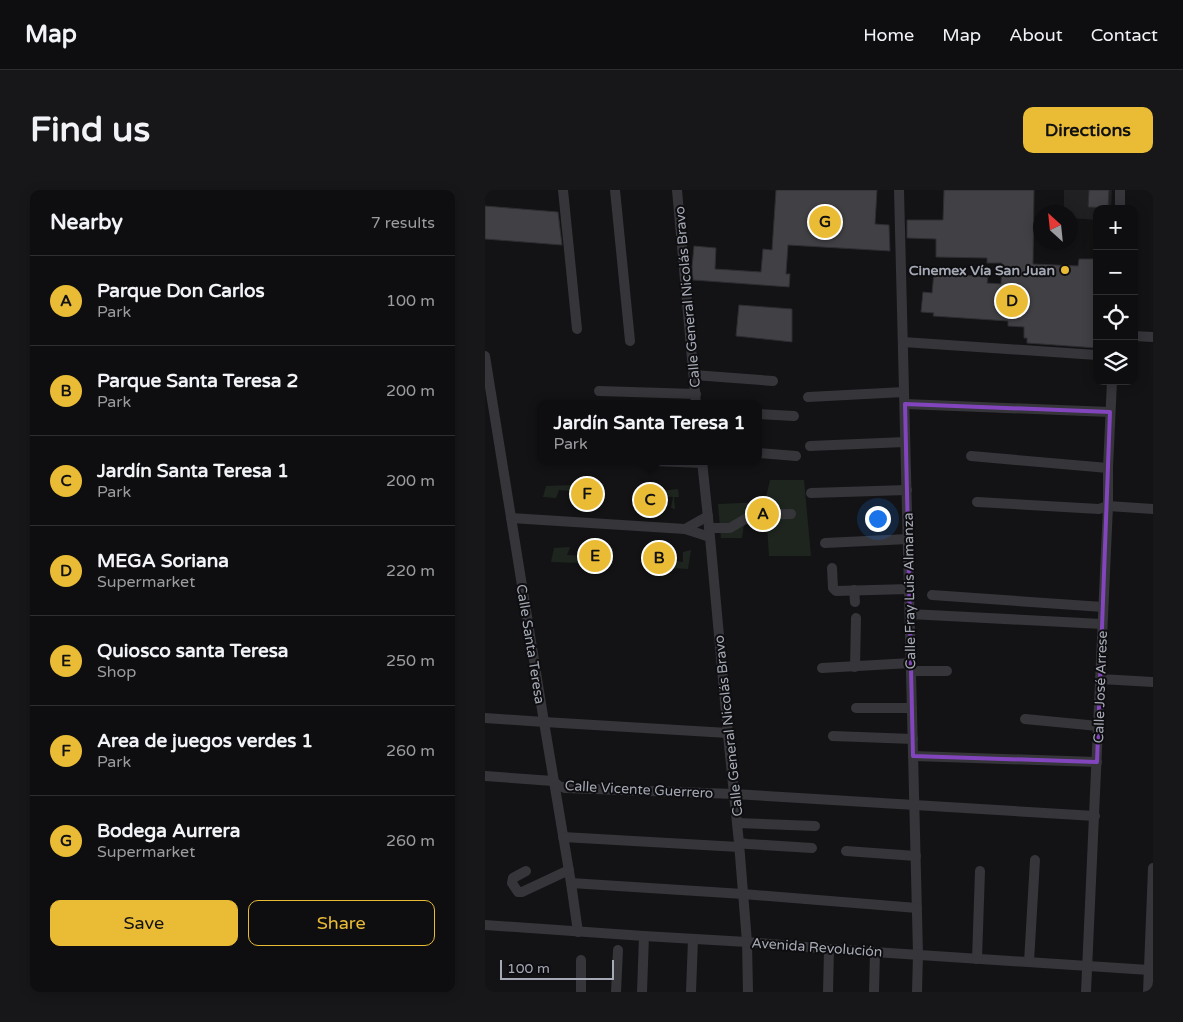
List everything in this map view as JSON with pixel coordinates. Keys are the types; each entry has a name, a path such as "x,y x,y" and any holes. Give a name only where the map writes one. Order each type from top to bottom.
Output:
{"street":[{"path":"563,190 577,329"},
{"path":"615,190 630,341"},
{"name":"Calle General Nicolás Bravo","path":"677,190 696,399"},
{"name":"Calle Fray Luis Almanza","path":"899,190 916,856 917,992"},
{"path":"1120,190 1120,205"},
{"path":"1138,336 1153,337"},
{"path":"903,342 1093,356"},
{"name":"Calle Santa Teresa","path":"485,356 578,932"},
{"path":"694,376 773,381"},
{"name":"Calle José Arrese","path":"1086,992 1095,816 1112,385"},
{"path":"599,391 696,399"},
{"path":"808,397 904,392"},
{"path":"905,404 1110,412"},
{"path":"762,414 794,416"},
{"path":"810,446 905,442"},
{"path":"762,453 796,456"},
{"path":"971,456 1108,468"},
{"name":"Calle General Nicolás Bravo","path":"703,465 739,845 747,942 747,992"},
{"path":"811,493 907,490"},
{"path":"977,502 1099,509 1108,506 1153,509"},
{"path":"511,518 710,533 730,528 753,515 791,514"},
{"path":"685,530 708,516"},
{"path":"825,542 908,540"},
{"path":"832,568 834,590 909,589"},
{"path":"854,590 855,602"},
{"path":"932,596 1103,607"},
{"path":"910,614 1102,624"},
{"path":"855,618 855,666"},
{"path":"822,668 855,666 911,667 947,671"},
{"path":"1100,679 1153,682"},
{"path":"856,708 912,708"},
{"path":"485,718 727,733"},
{"path":"1025,719 1098,726"},
{"path":"833,736 913,740"},
{"path":"913,756 1097,762"},
{"name":"Calle Vicente Guerrero","path":"485,776 553,780 559,786 565,788 734,794 1095,816"},
{"path":"737,823 815,826"},
{"path":"563,837 812,848"},
{"path":"846,851 916,856"},
{"path":"1029,962 1035,860"},
{"path":"1148,992 1153,868"},
{"path":"526,871 513,878 512,883 518,892 522,892 569,870"},
{"path":"977,959 980,871"},
{"path":"571,883 917,908"},
{"name":"Avenida Revolución","path":"485,925 1149,970"},
{"path":"642,992 644,936"},
{"path":"691,992 693,939"},
{"path":"828,992 829,949"},
{"path":"616,992 618,950"},
{"path":"873,992 875,952"},
{"path":"581,960 581,992"}],"highlighted area":[{"path":"905,404 1110,412 1097,762 913,756"}],"shaded area":[{"path":"1064,190 1112,190 1111,205 1093,205 1093,220 1078,219 1078,205 1064,205"},
{"path":"770,480 804,480 811,556 769,556 767,525 744,524 742,538 721,538 718,504 765,502"},
{"path":"604,484 601,499 574,499 572,491 559,490 556,498 543,497 546,486"},
{"path":"678,489 679,497 674,497 675,509 671,508 673,497 658,496 655,507 643,502 644,493"},
{"path":"588,546 613,548 613,564 551,562 554,548 570,547 567,555 584,556"},
{"path":"691,550 688,569 653,567 651,555 669,553 666,560 683,562 683,552"}],"building":[{"path":"776,190 877,190 875,224 889,225 890,251 788,245 786,274 790,274 789,287 693,280 694,246 716,248 715,269 761,272 763,249 772,250"},
{"path":"944,190 1034,190 1033,264 1078,266 1079,259 1093,259 1093,348 1027,343 1027,338 1024,338 1024,327 1008,326 1008,321 933,316 934,313 921,312 923,292 932,293 934,273 988,277 987,283 1001,284 1002,263 987,263 987,258 936,257 936,239 907,238 907,220 943,220"},
{"path":"1089,190 1109,190 1108,205 1088,207"},
{"path":"485,206 558,212 562,245 485,239"},
{"path":"739,305 792,309 792,342 736,336"}],"place":[{"name":"Bodega Aurrera","path":"825,222"},
{"name":"Cinemex Vía San Juan","path":"1065,270"},
{"name":"MEGA Soriana","path":"1012,301"},
{"name":"Area de juegos verdes 1","path":"587,494"},
{"name":"Jardín Santa Teresa 1","path":"650,500"},
{"name":"Parque Don Carlos","path":"763,514"},
{"name":"Quiosco santa Teresa","path":"595,556"},
{"name":"Parque Santa Teresa 2","path":"659,558"}]}
